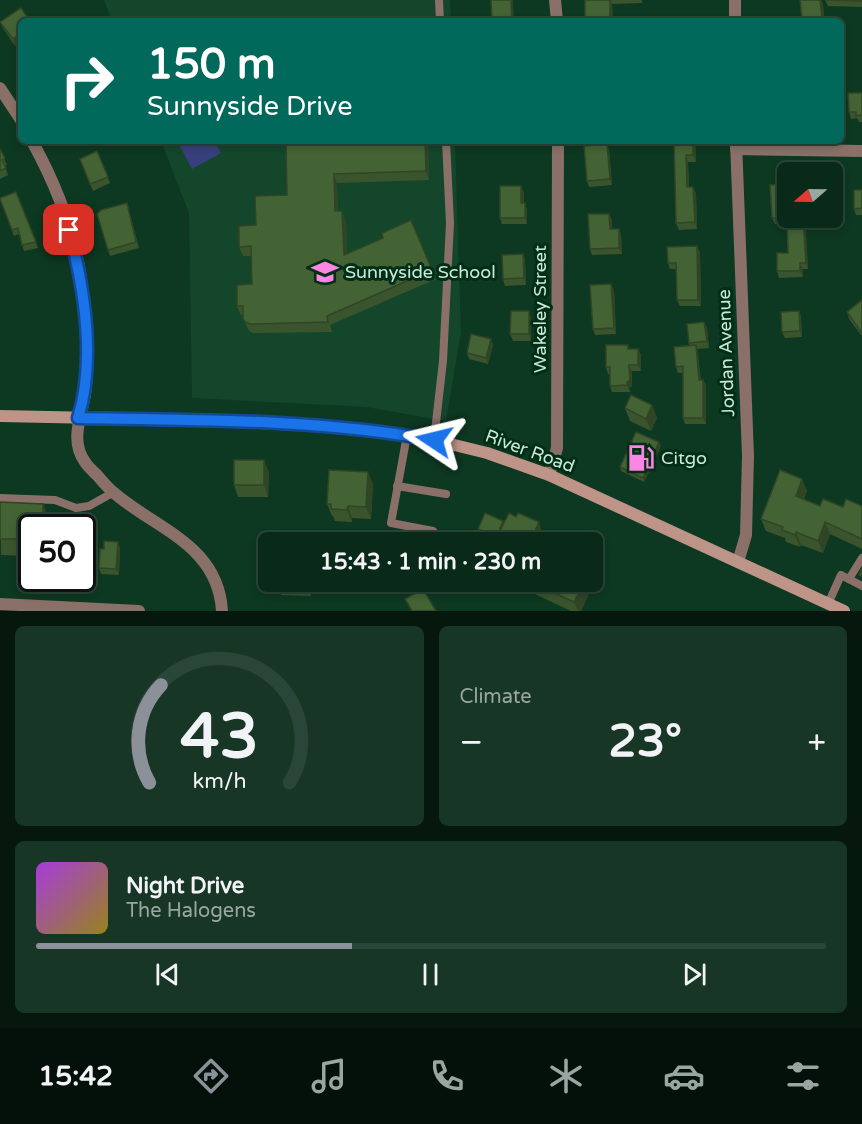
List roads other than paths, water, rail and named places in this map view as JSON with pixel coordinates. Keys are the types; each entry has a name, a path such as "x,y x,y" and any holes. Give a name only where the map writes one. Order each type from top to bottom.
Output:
{"main road":[{"name":"River Road","path":"0,416 194,420 320,426 434,440 487,453 549,475 844,611"}],"street":[{"path":"555,0 556,18"},
{"path":"735,0 735,18"},
{"path":"0,88 18,115"},
{"path":"34,144 69,230 80,273 87,348 86,389 78,418 77,432 84,461 114,492 181,538 198,555 217,584 222,611"},
{"name":"Wakeley Street","path":"549,475 557,448 558,144"},
{"path":"736,145 862,152"},
{"name":"Jordan Avenue","path":"736,145 748,456 746,535 738,562"},
{"path":"0,604 139,611"}],"lane":[{"path":"439,0 440,18"},
{"path":"434,440 443,361 450,223 446,144"},
{"path":"407,435 391,523 433,531"},
{"path":"397,486 446,494"},
{"path":"0,498 55,500 76,508 89,506 114,492"},
{"path":"849,579 862,558"},
{"path":"828,604 841,575 862,586"}],"place":[{"name":"Sunnyside School","path":"325,272"},
{"name":"Citgo","path":"641,458"}]}
